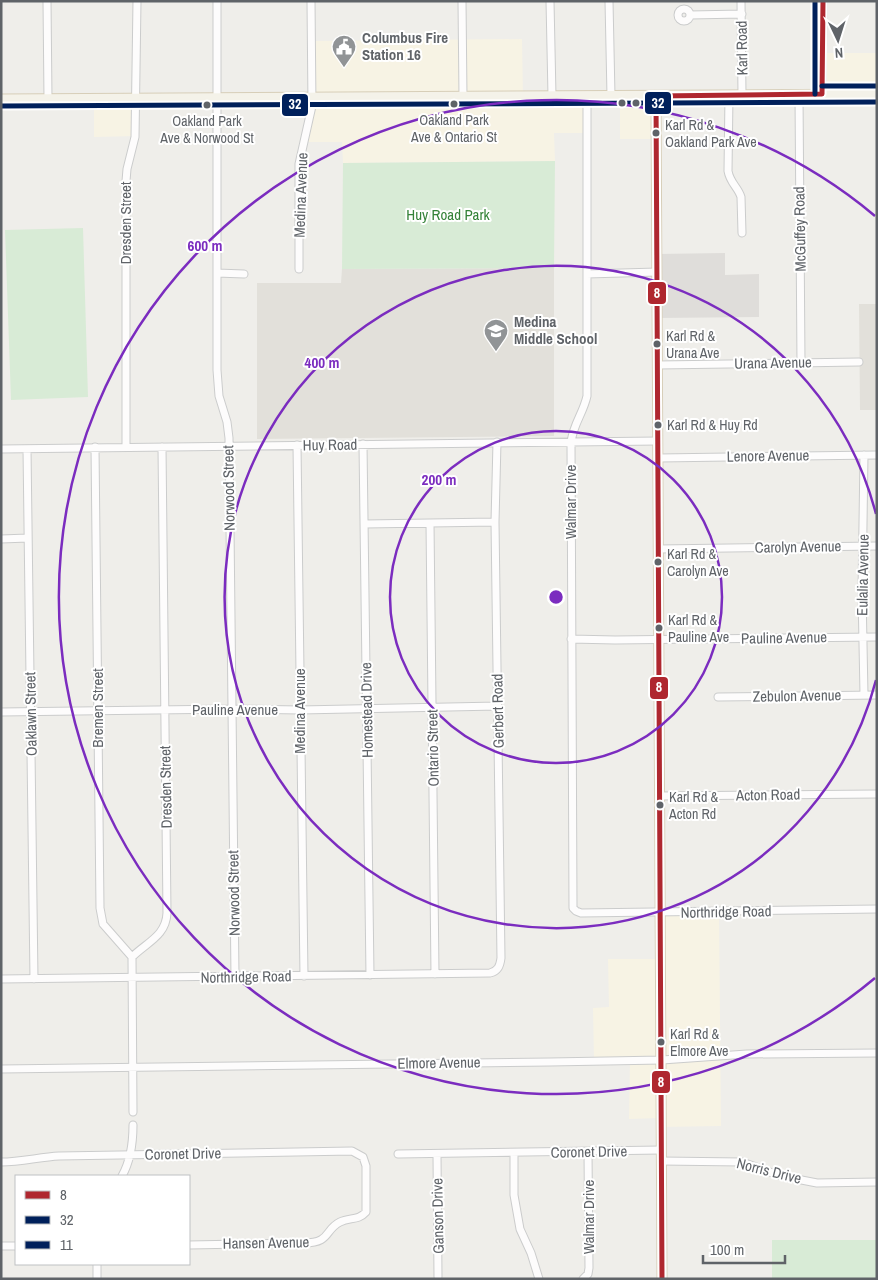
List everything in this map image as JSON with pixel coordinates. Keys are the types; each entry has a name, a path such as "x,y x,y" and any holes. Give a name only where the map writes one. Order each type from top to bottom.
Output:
{"main road":[{"path":"1,99 877,94"},
{"path":"656,96 662,1279"}],"street":[{"path":"47,1 48,99"},
{"name":"Dresden Street","path":"126,447 126,182 127,169 136,137 137,1"},
{"name":"Norwood Street","path":"217,1 217,384 228,429 229,445 235,977"},
{"name":"Medina Avenue","path":"299,269 299,164 312,106 311,1"},
{"path":"462,1 463,97"},
{"path":"550,1 552,96"},
{"path":"610,1 611,96"},
{"name":"Karl Road","path":"742,1 742,95"},
{"path":"822,94 823,1"},
{"path":"690,15 742,14"},
{"path":"728,95 728,171 730,181 740,192 742,233"},
{"name":"McGuffey Road","path":"799,95 802,363"},
{"name":"Walmar Drive","path":"576,911 572,903 572,442 574,427 586,404 587,396 587,96"},
{"path":"587,274 657,272"},
{"path":"217,273 244,274"},
{"name":"Urana Avenue","path":"658,365 858,362"},
{"name":"Huy Road","path":"1,449 658,441"},
{"name":"Gerbert Road","path":"490,973 498,970 501,958 495,522 497,442"},
{"name":"Homestead Drive","path":"364,444 370,974"},
{"name":"Medina Avenue","path":"297,445 304,976"},
{"name":"Bremen Street","path":"95,447 100,908 103,924 132,957"},
{"name":"Dresden Street","path":"132,957 161,933 167,920 162,447"},
{"name":"Oaklawn Street","path":"28,449 34,979"},
{"name":"Eulalia Avenue","path":"864,455 862,546 864,696"},
{"name":"Lenore Avenue","path":"659,458 877,455"},
{"path":"365,524 495,522"},
{"name":"Ontario Street","path":"430,523 435,974"},
{"path":"1,538 28,538"},
{"name":"Carolyn Avenue","path":"659,549 877,546"},
{"name":"Pauline Avenue","path":"571,639 877,637"},
{"name":"Zebulon Avenue","path":"718,697 877,695"},
{"name":"Pauline Avenue","path":"1,712 300,710 498,706"},
{"name":"Acton Road","path":"659,796 877,794"},
{"name":"Northridge Road","path":"576,911 581,913 877,910"},
{"path":"132,957 133,1112"},
{"name":"Northridge Road","path":"1,980 490,973"},
{"name":"Elmore Avenue","path":"1,1069 660,1059 747,1054 877,1053"},
{"path":"122,1175 130,1155 133,1125"},
{"name":"Coronet Drive","path":"398,1154 661,1150"},
{"name":"Coronet Drive","path":"1,1162 18,1162 41,1157 352,1151 363,1157"},
{"name":"Walmar Drive","path":"582,1279 588,1274 589,1268 588,1152"},
{"path":"514,1153 514,1195 520,1229 531,1253 539,1279"},
{"name":"Ganson Drive","path":"437,1154 438,1277"},
{"name":"Hansen Avenue","path":"190,1244 304,1244 318,1242 326,1238 340,1222 357,1219 366,1212 366,1166 363,1157"},
{"name":"Norris Drive","path":"661,1162 742,1162 781,1176 817,1183 877,1182"},
{"path":"1,1246 15,1246"},
{"path":"97,1265 97,1279"}],"shaded area":[{"path":"522,39 523,97 587,97 587,133 554,133 555,161 343,163 342,142 303,142 311,125 312,41"},
{"path":"822,53 877,53 877,94 860,94 859,100 822,100"},
{"path":"620,96 656,97 656,139 620,139"},
{"path":"138,99 137,136 94,137 94,100"},
{"path":"725,253 725,275 759,274 759,317 657,318 657,254"},
{"path":"554,268 554,436 257,439 257,283 341,283 342,269"},
{"path":"859,304 877,304 877,410 860,410"},
{"path":"660,912 719,912 721,1126 660,1127 660,1118 629,1119 630,1061 594,1061 593,1008 609,1007 608,959 661,959"}],"green space":[{"name":"Huy Road Park","path":"555,161 554,268 342,269 343,163"},
{"path":"83,228 88,397 11,400 5,230"},
{"path":"772,1240 877,1240 877,1279 772,1279"}],"transit line":[{"name":"11","path":"815,1 815,94"},
{"name":"8","path":"822,94 823,1"},
{"name":"11","path":"822,86 877,86"},
{"name":"8","path":"656,96 822,94"},
{"name":"8","path":"656,96 662,1279"},
{"name":"32","path":"1,106 877,102"}],"place":[{"name":"Columbus Fire Station 16","path":"344,68"},
{"name":"Oakland Park Ave & Ontario St","path":"454,104"},
{"name":"Oakland Park Ave & Norwood St","path":"207,105"},
{"name":"Karl Rd & Oakland Park Ave","path":"656,133"},
{"name":"Karl Rd & Urana Ave","path":"657,344"},
{"name":"Medina Middle School","path":"496,352"},
{"name":"Karl Rd & Huy Rd","path":"658,425"},
{"name":"Karl Rd & Carolyn Ave","path":"658,562"},
{"name":"Karl Rd & Pauline Ave","path":"659,628"},
{"name":"Karl Rd & Acton Rd","path":"660,805"},
{"name":"Karl Rd & Elmore Ave","path":"661,1042"}]}
